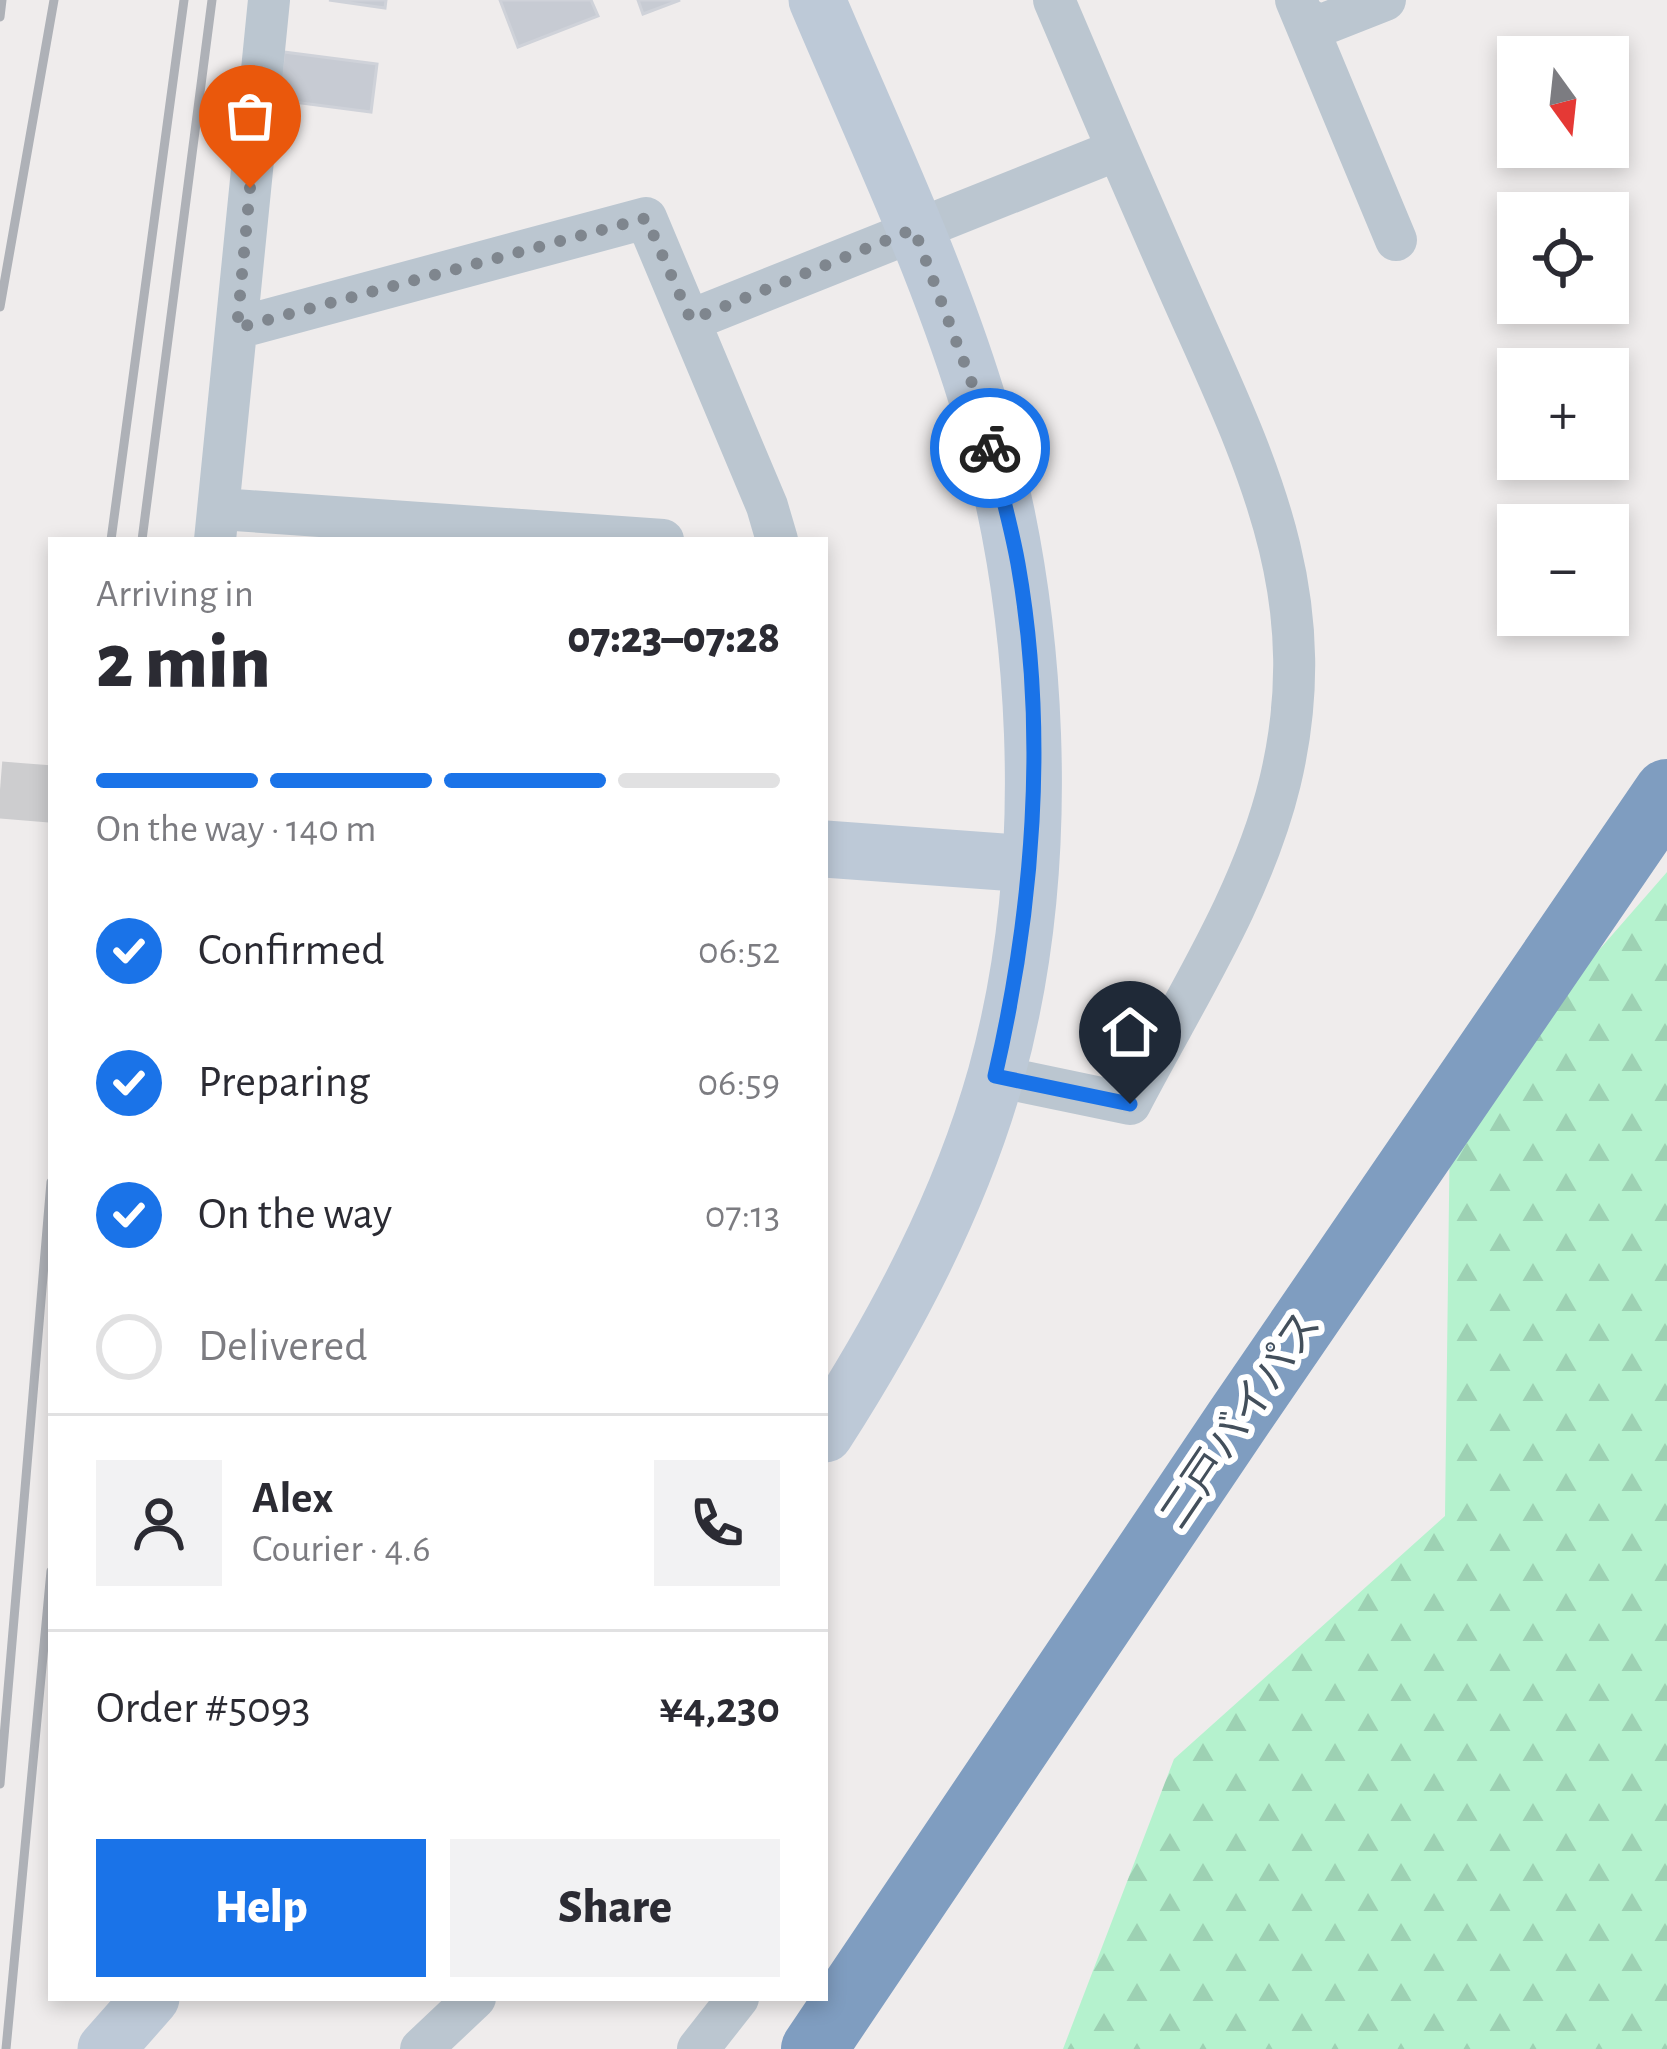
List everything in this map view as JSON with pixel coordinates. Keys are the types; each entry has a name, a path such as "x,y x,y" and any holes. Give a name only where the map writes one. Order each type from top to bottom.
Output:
{"highway":[{"name":"二戸バイパス","path":"814,2049 1667,792"}],"street":[{"path":"269,0 217,524 579,537"},
{"path":"817,0 914,229 976,394 1018,566 1031,693 1033,788 1017,976 995,1076 952,1197 919,1270 875,1356 828,1429"},
{"path":"995,1076 1130,1104 1250,875 1280,782 1295,682 1289,579 1259,472 1054,0"},
{"path":"1300,8 1319,26 1384,0"},
{"path":"1300,8 1396,240"},
{"path":"691,320 1117,150"},
{"path":"237,328 646,218 776,537"},
{"path":"828,849 1028,864"},
{"path":"106,2049 148,2001"},
{"path":"421,2049 472,2001"},
{"path":"698,2049 736,2001"}],"green space":[{"path":"1667,872 1667,2049 1063,2049 1174,1759 1445,1516 1450,1121"}],"building":[{"path":"329,0 386,0 385,8"},
{"path":"500,0 591,0 598,16 518,47"},
{"path":"638,0 680,0 643,14"},
{"path":"284,52 377,64 371,112 278,100"}],"tunnel":[{"path":"0,790 48,794"}],"railway":[{"path":"0,17 2,0"},
{"path":"0,307 54,0"},
{"path":"111,537 184,0"},
{"path":"142,537 212,0"},
{"path":"0,1784 48,1217"},
{"path":"6,2049 48,1603"}],"way so far":[{"path":"250,188 237,328 646,218 691,320 914,229 976,394 990,448"}],"route":[{"path":"990,448 1018,566 1031,693 1033,788 1017,976 995,1076 1130,1104"}]}
